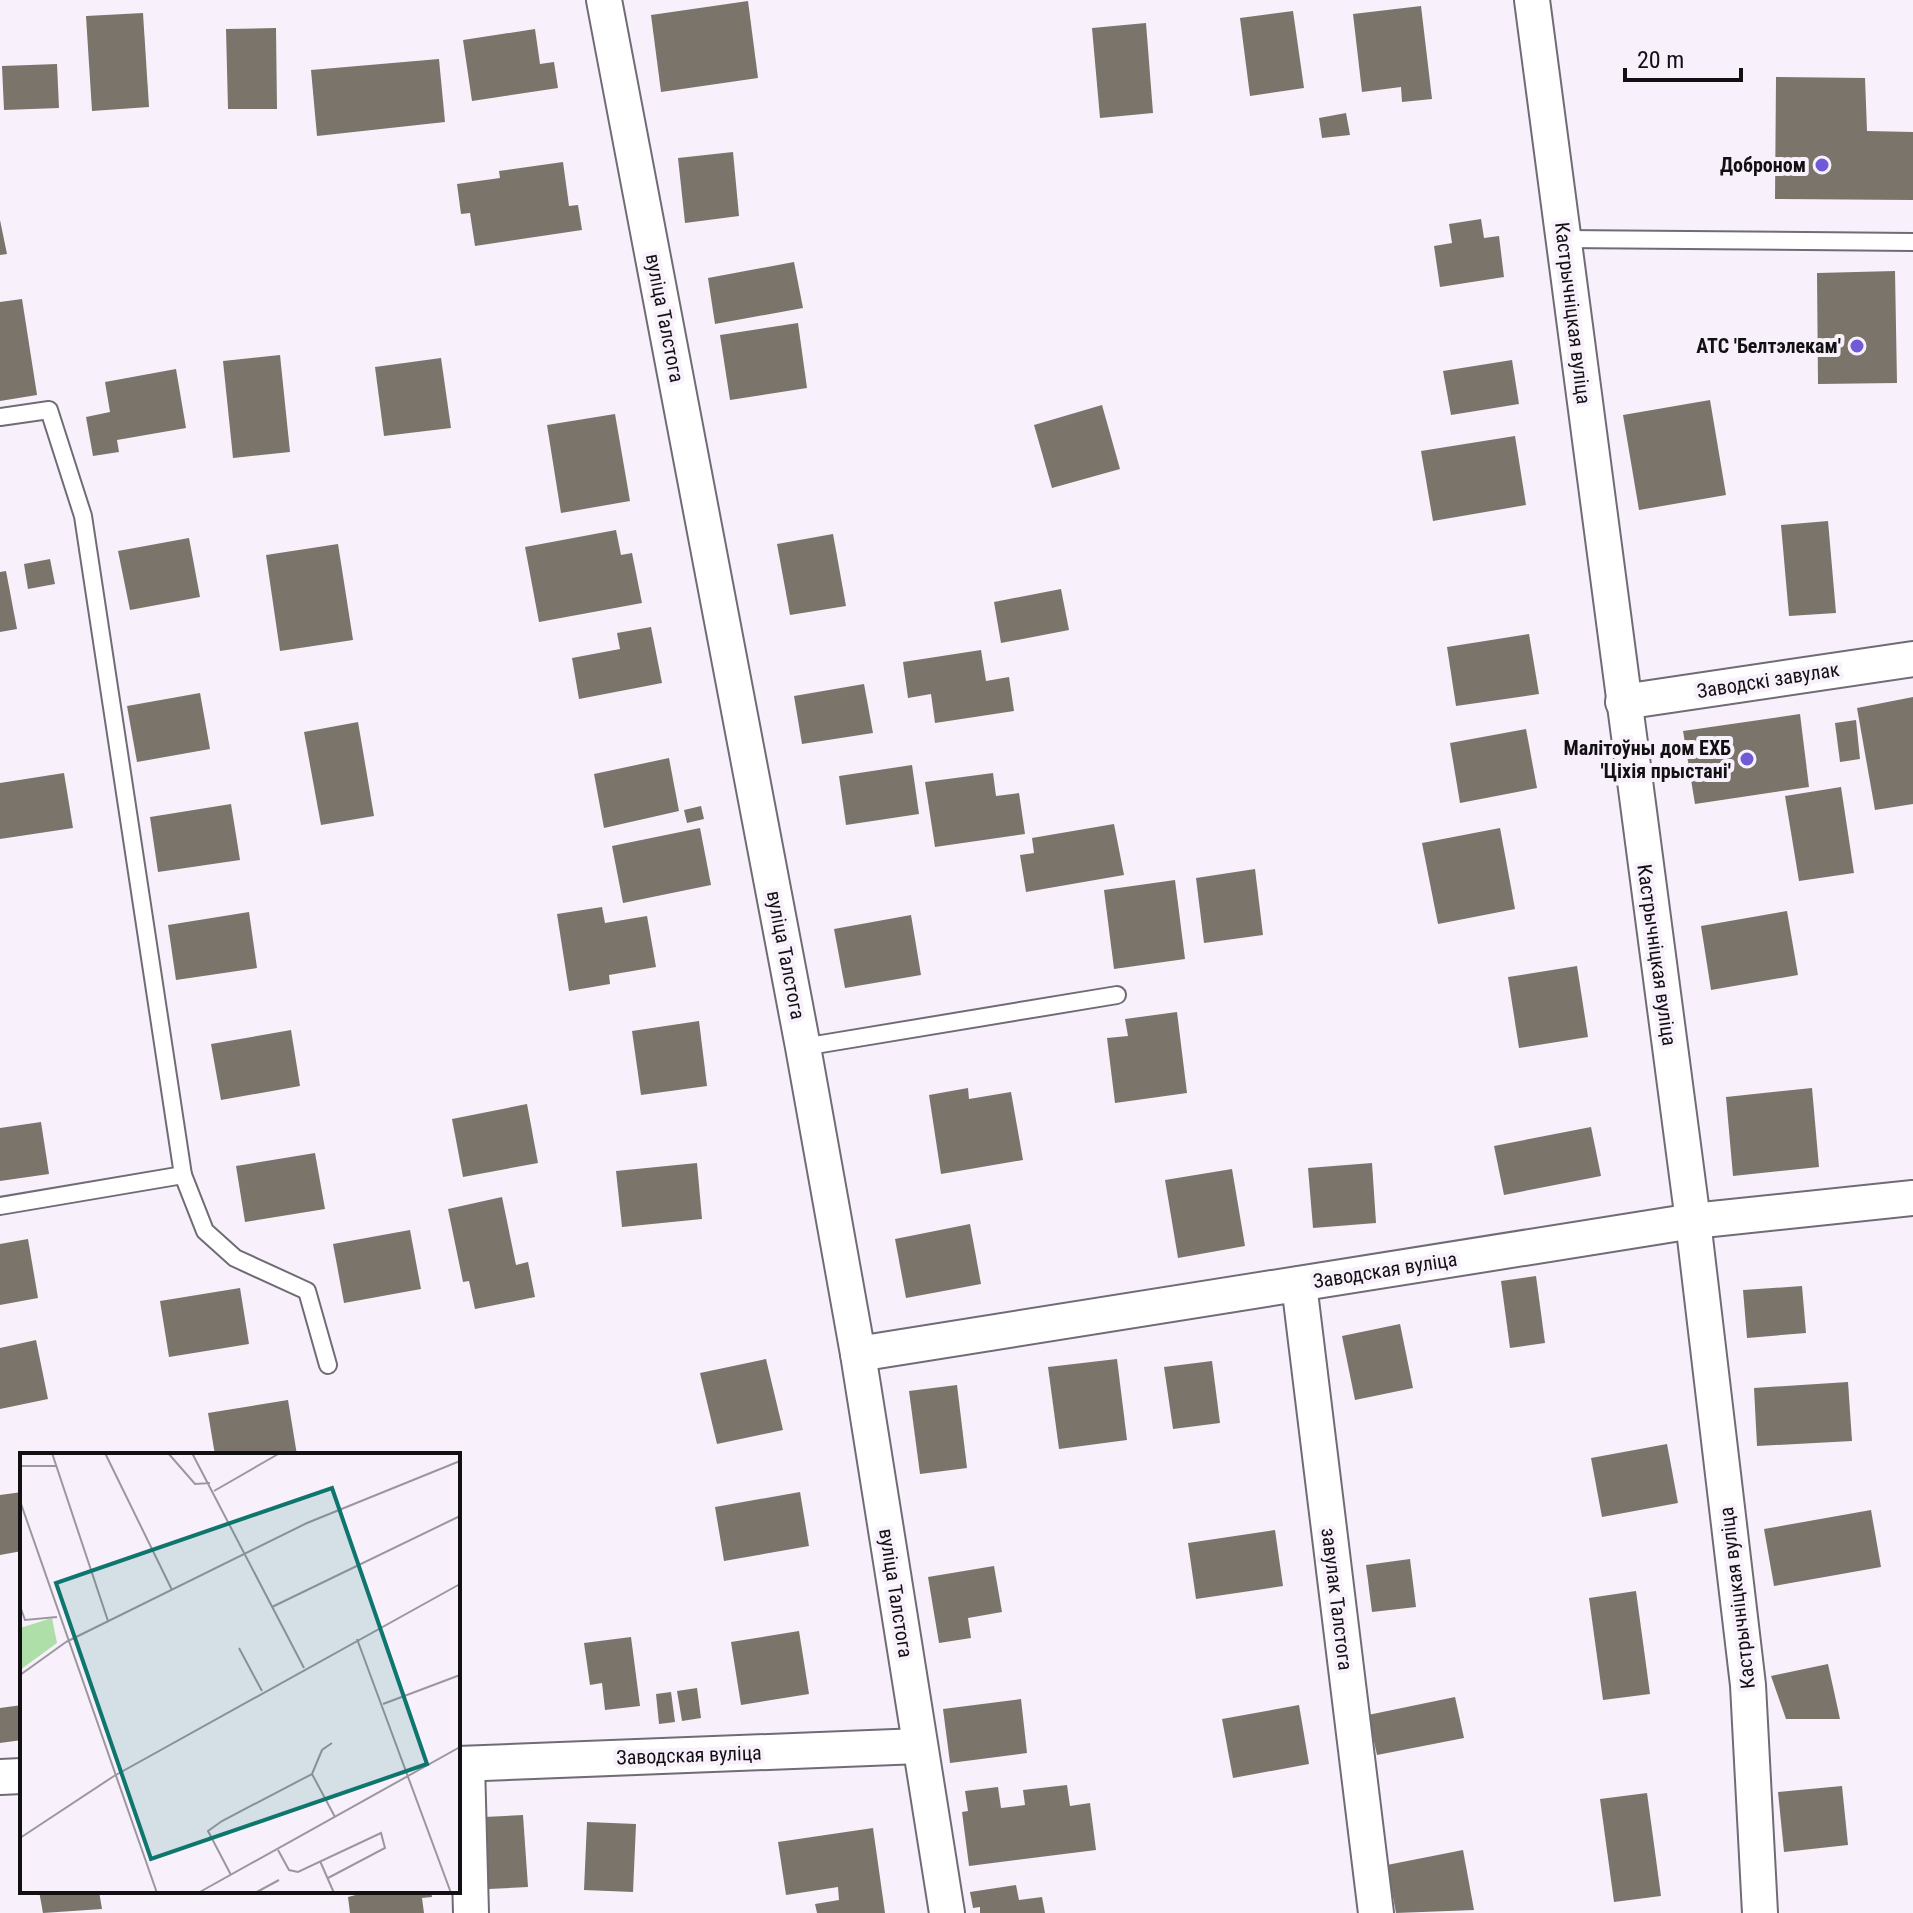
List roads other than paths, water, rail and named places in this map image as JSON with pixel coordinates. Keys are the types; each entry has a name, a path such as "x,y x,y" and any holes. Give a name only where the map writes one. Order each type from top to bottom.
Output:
{"street":[{"name":"вуліца Талстога","path":"604,0 803,1047 858,1354 947,1913"},
{"name":"Кастрычніцкая вуліца","path":"1532,0 1693,1221 1748,1685 1760,1913"},
{"name":"Заводскі завулак","path":"1623,702 1913,659"},
{"name":"Заводская вуліца","path":"858,1354 1693,1221 1913,1198"},
{"name":"завулак Талстога","path":"1299,1284 1376,1913"},
{"name":"Заводская вуліца","path":"462,1764 920,1746"},
{"path":"462,1764 471,1913"},
{"path":"0,1777 20,1776"}],"lane":[{"path":"1563,239 1913,242"},
{"path":"0,417 49,410 83,516 183,1175 205,1231 235,1258 307,1291 328,1365"},
{"path":"803,1047 1117,995"},
{"path":"0,1206 183,1175"}],"place":[{"name":"Доброном","path":"1822,165"},
{"name":"АТС 'Белтэлекам'","path":"1857,346"},
{"name":"Малітоўны дом ЕХБ 'Ціхія прыстані'","path":"1747,759"}]}
